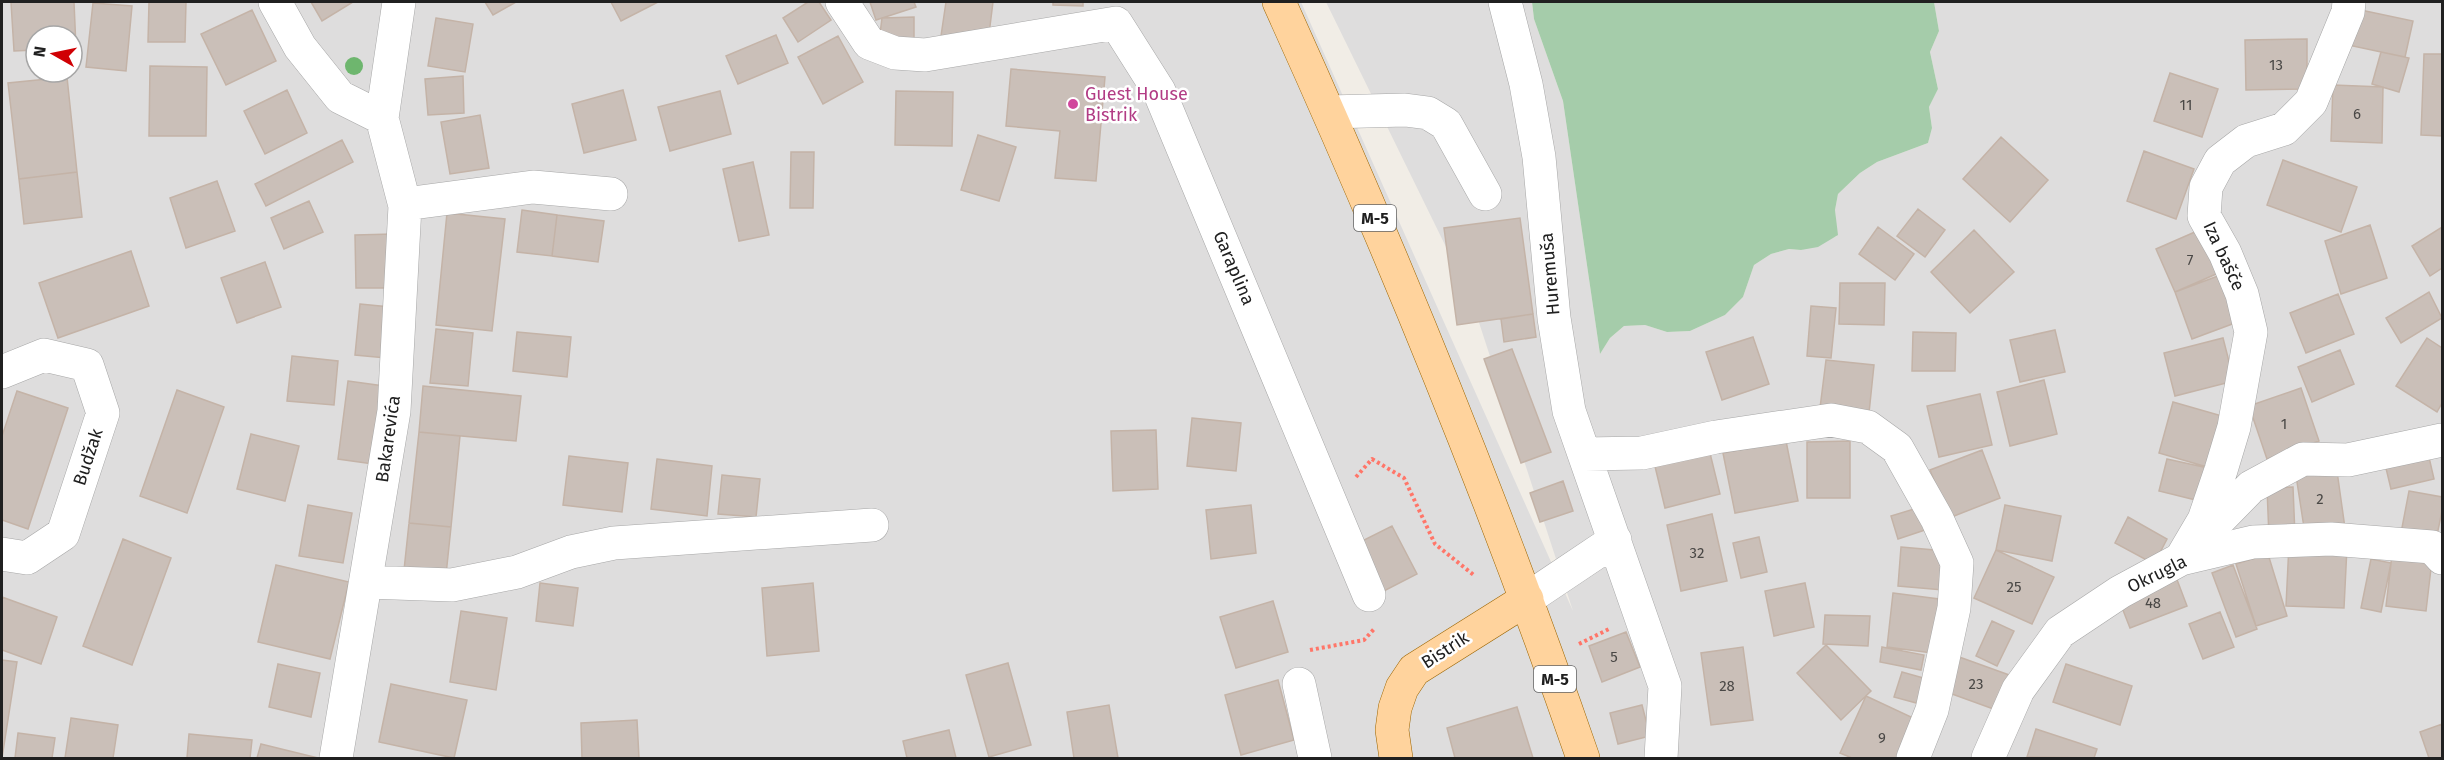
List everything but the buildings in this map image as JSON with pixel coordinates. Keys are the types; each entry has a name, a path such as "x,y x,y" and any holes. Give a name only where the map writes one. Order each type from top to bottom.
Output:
{"main road":[{"name":"M-5","path":"1279,2 1408,295 1527,599 1583,759"},
{"name":"Bistrik","path":"1396,759 1392,729 1395,708 1402,688 1414,670 1527,599"}],"street":[{"path":"275,2 300,47 340,97 382,118"},
{"name":"Bakarevića","path":"336,759 394,411 405,204 382,118 399,2"},
{"name":"Garaplina","path":"842,2 869,43 895,53 926,55 1116,12 1159,91 1369,595"},
{"name":"Huremuša","path":"1505,2 1526,84 1539,157 1560,362 1569,411 1665,686 1661,759"},
{"name":"Iza bašče","path":"2181,559 2204,520 2221,470 2234,427 2251,332 2242,294 2205,216 2206,187 2220,161 2246,141 2284,129 2311,102 2348,12 2349,2"},
{"path":"1329,112 1404,110 1428,113 1446,124 1485,194"},
{"path":"405,204 532,187 611,194"},
{"name":"Budžak","path":"2,372 44,355 87,365 103,413 63,534 27,558 2,554"},
{"path":"1585,454 1642,453 1716,437 1831,420 1868,428 1898,448 1957,563 1954,608 1932,710 1913,759"},
{"path":"2181,559 2252,487 2303,459 2348,460 2442,440"},
{"path":"367,582 452,585 518,572 571,552 614,543 872,525"},
{"name":"Okrugla","path":"1988,759 2018,690 2060,632 2120,591 2181,559 2253,542 2331,539 2432,547 2442,558"},
{"path":"1527,599 1615,540"},
{"path":"1299,684 1315,759"}],"path":[{"path":"1335,513 1350,485 1372,459 1404,478 1435,544 1475,576"},
{"path":"1299,684 1297,665 1306,651 1364,640 1375,628 1369,595"},
{"path":"1549,660 1640,613"}],"shaded area":[{"path":"2,2 1301,2 1573,611 1471,298 1326,2 1532,2 1534,19 1563,101 1600,354 1610,338 1624,326 1645,325 1667,332 1690,331 1725,315 1743,297 1754,265 1771,254 1789,249 1801,250 1837,236 1835,210 1838,194 1860,173 1877,162 1928,143 1932,128 1929,107 1938,89 1930,52 1939,31 1934,2 2442,2 2442,758 2,758"}],"green space":[{"path":"1532,2 1934,2 1939,31 1930,52 1938,89 1929,107 1932,128 1928,143 1877,162 1860,173 1838,194 1835,210 1838,235 1818,247 1801,250 1789,249 1771,254 1754,265 1743,297 1725,315 1690,331 1667,332 1645,325 1624,326 1610,338 1600,354 1563,101 1534,19"}],"place":[{"name":"Guest House Bistrik","path":"1073,104"}]}
